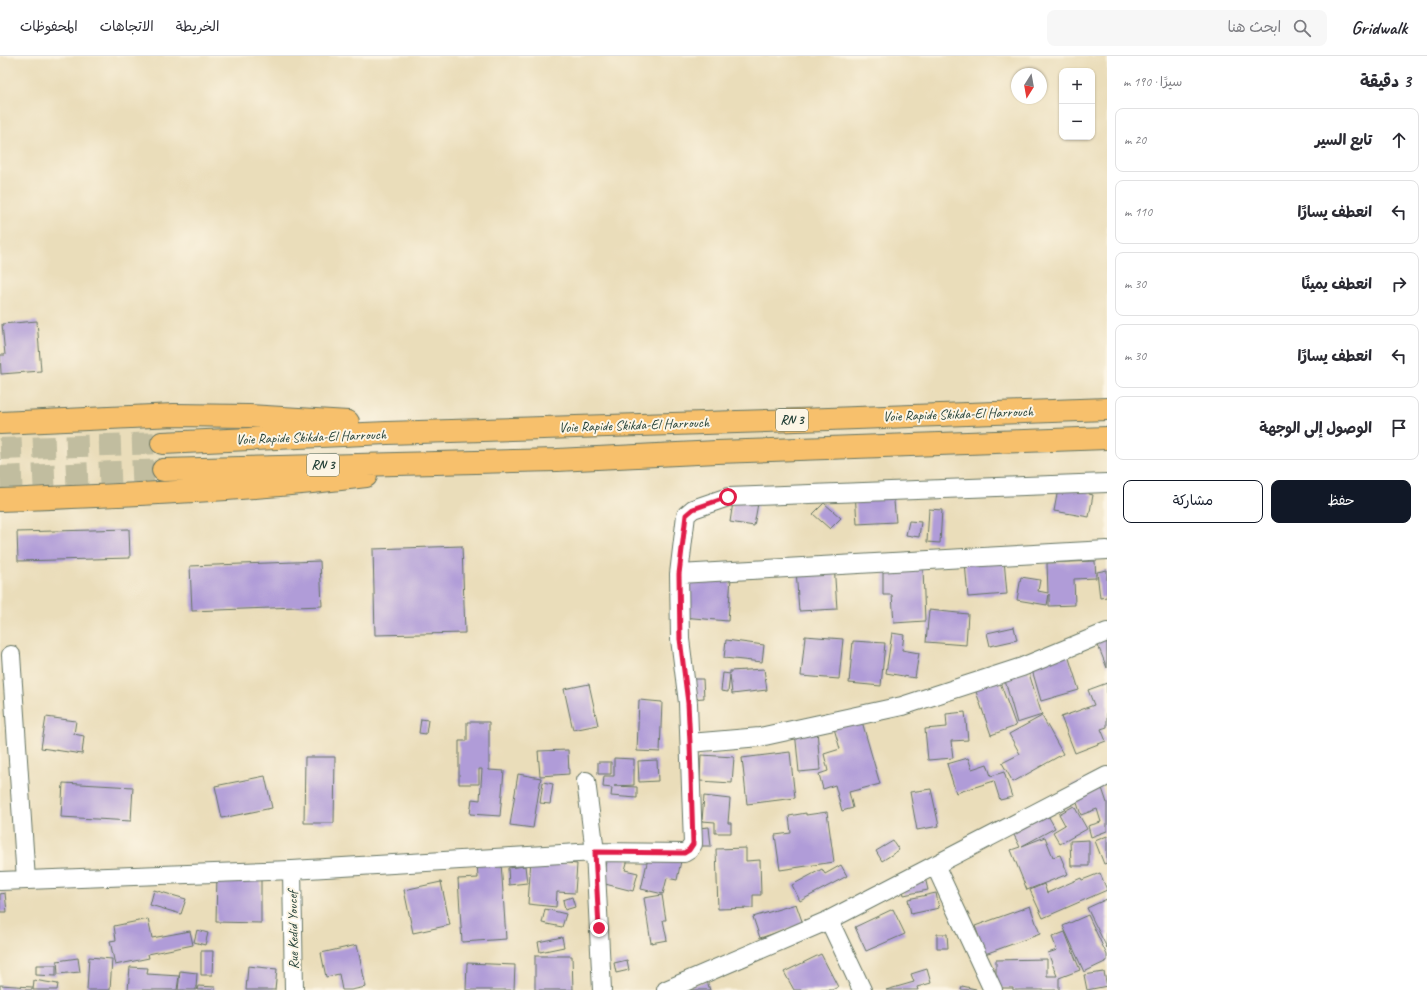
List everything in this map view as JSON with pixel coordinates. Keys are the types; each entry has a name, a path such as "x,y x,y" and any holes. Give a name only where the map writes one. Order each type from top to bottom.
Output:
{"highway":[{"name":"Voie Rapide Skikda-El Harrouch","path":"162,443 1107,409"},
{"path":"0,423 174,415 249,416 477,431"},
{"name":"Voie Rapide Skikda-El Harrouch","path":"163,470 557,460 717,452 1107,438"},
{"path":"0,500 106,496 291,485 482,461"}],"street":[{"path":"0,881 292,870 595,852 684,853 689,850 693,844 688,703 680,639 679,574 686,515 693,509 728,497 1107,483"},
{"path":"679,574 1107,550"},
{"path":"690,743 760,737 902,706 1022,667 1107,632"},
{"path":"11,655 26,880"},
{"path":"666,990 829,920 1107,776"},
{"path":"586,781 595,852 602,990"},
{"path":"935,866 993,990"},
{"name":"Rue Kedid Youcef","path":"292,870 294,990"},
{"path":"829,920 862,990"}],"building":[{"path":"37,321 41,371 1,374 0,355 5,355 2,324"},
{"path":"1060,478 1091,483 1089,494 1093,495 1089,517 1054,511"},
{"path":"735,489 760,492 754,526 730,522"},
{"path":"893,491 896,522 857,524 855,492"},
{"path":"824,503 841,518 830,529 813,514"},
{"path":"929,509 942,510 940,543 927,542"},
{"path":"909,521 921,522 919,537 906,535"},
{"path":"129,529 130,558 18,561 17,532"},
{"path":"462,546 465,633 375,635 373,549"},
{"path":"1004,560 1007,594 968,597 965,563"},
{"path":"320,561 322,606 192,611 190,566"},
{"path":"1095,561 1096,578 1074,579 1075,605 1049,606 1049,594 1047,605 1017,600 1021,577 1040,580 1038,591 1048,593 1047,563"},
{"path":"834,564 837,609 799,611 796,570"},
{"path":"923,569 925,621 894,623 892,595 883,595 883,570"},
{"path":"1107,570 1107,597 1100,598 1097,572"},
{"path":"685,574 731,577 728,621 682,617"},
{"path":"929,610 968,614 966,645 926,642"},
{"path":"1014,627 1017,640 990,646 987,633"},
{"path":"1107,628 1107,668 1093,633"},
{"path":"892,633 904,635 902,650 919,653 915,678 886,673"},
{"path":"805,636 843,639 839,679 801,676"},
{"path":"726,640 764,645 762,662 724,658"},
{"path":"853,641 885,643 881,686 849,683"},
{"path":"1067,652 1079,690 1041,701 1030,663"},
{"path":"764,669 767,690 732,694 730,675 728,692 721,691 723,673 730,674 730,671"},
{"path":"1028,670 1042,715 1017,723 1004,677"},
{"path":"997,674 1016,726 991,735 973,683"},
{"path":"689,679 703,679 704,698 690,699"},
{"path":"1107,683 1107,727 1101,729 1106,741 1075,753 1061,717 1094,705 1088,690"},
{"path":"589,684 598,725 573,730 564,689"},
{"path":"639,700 662,702 660,752 637,751"},
{"path":"965,712 968,740 951,741 953,758 928,760 925,729 947,727 946,714"},
{"path":"1042,716 1063,754 1013,782 1002,763 1020,754 1009,734"},
{"path":"46,717 76,721 74,734 84,736 82,754 41,748"},
{"path":"861,718 880,784 849,792 853,808 842,811 835,785 823,789 819,774 828,771 824,754 840,749 833,725"},
{"path":"421,719 428,720 426,734 419,733"},
{"path":"467,722 489,722 489,770 504,771 500,816 470,814 472,799 480,800 482,769 479,769 479,784 459,784 459,741 467,741"},
{"path":"817,729 820,770 799,772 795,731"},
{"path":"568,750 569,774 540,776 538,751"},
{"path":"790,752 795,798 747,804 742,758"},
{"path":"701,755 734,757 732,783 700,781"},
{"path":"305,757 335,757 334,823 304,823"},
{"path":"614,758 634,759 634,785 614,786 637,787 637,798 611,796 612,788 603,787 604,776 614,776"},
{"path":"968,758 972,769 987,764 991,776 1004,772 1012,797 1000,800 994,781 956,793 947,764"},
{"path":"657,760 658,781 639,782 638,761"},
{"path":"598,762 611,762 611,774 598,774"},
{"path":"518,774 541,778 533,828 510,825"},
{"path":"265,776 272,808 222,818 215,786"},
{"path":"1098,776 1107,803 1107,831 1091,837 1088,826 1101,822 1097,809 1081,815 1071,785"},
{"path":"543,782 553,784 550,804 540,803"},
{"path":"63,783 133,787 131,821 61,817"},
{"path":"931,789 939,826 917,830 910,792"},
{"path":"704,796 730,799 728,823 731,823 731,833 715,833 715,822 702,821"},
{"path":"1041,803 1055,828 1022,846 1045,837 1053,857 1060,855 1068,874 1027,890 1011,850 1020,847 1007,821"},
{"path":"1074,806 1087,829 1060,844 1053,832 1065,825 1059,814"},
{"path":"827,812 834,862 780,870 775,835 791,833 789,816 806,813 806,815"},
{"path":"709,827 711,846 699,846 698,828"},
{"path":"1107,836 1107,863 1104,864 1095,841"},
{"path":"1089,840 1089,866 1071,866 1070,841"},
{"path":"893,841 899,850 882,861 876,851"},
{"path":"746,848 746,861 760,860 761,895 753,895 753,908 718,909 716,849"},
{"path":"608,854 628,859 625,870 638,873 633,891 601,883"},
{"path":"649,854 681,861 677,880 667,878 663,894 641,889"},
{"path":"531,859 577,864 575,893 557,892 556,907 528,904"},
{"path":"501,862 506,939 462,942 458,879 478,878 477,863"},
{"path":"841,865 847,876 800,901 792,885 822,869 825,874"},
{"path":"525,866 527,883 509,885 508,868"},
{"path":"924,873 928,890 904,895 900,878"},
{"path":"1100,873 1107,890 1043,918 1030,890 1044,884 1047,893 1081,878 1082,880"},
{"path":"217,874 261,875 261,923 216,922"},
{"path":"441,882 450,925 413,933 404,890"},
{"path":"154,890 186,899 181,914 150,905"},
{"path":"5,893 7,912 0,912 0,894"},
{"path":"936,893 939,908 911,914 908,899"},
{"path":"662,895 666,920 663,920 667,940 651,943 644,898"},
{"path":"572,897 575,907 565,910 563,900"},
{"path":"1107,899 1107,948 1087,908"},
{"path":"796,904 803,924 760,938 753,917"},
{"path":"1030,906 1040,934 985,954 975,926"},
{"path":"545,909 566,914 562,927 542,923"},
{"path":"893,909 905,934 866,951 855,927"},
{"path":"1088,915 1107,955 1107,961 1084,972 1063,926"},
{"path":"148,919 152,938 190,931 193,945 148,954 149,958 115,965 110,941 116,940 114,926"},
{"path":"197,930 208,933 205,945 194,942"},
{"path":"1065,932 1080,970 1059,978 1059,990 1013,990 1013,988 996,988 996,960 1047,959 1047,976 1057,976 1048,953 1057,950 1052,937"},
{"path":"937,934 947,934 948,948 937,948"},
{"path":"562,937 564,947 540,952 538,942"},
{"path":"357,945 366,987 342,990 339,974 326,977 321,953"},
{"path":"201,951 213,951 212,975 201,975"},
{"path":"821,954 838,987 832,990 794,990 784,972"},
{"path":"535,956 572,956 573,990 535,990"},
{"path":"89,957 112,959 110,990 87,990"},
{"path":"78,958 80,972 58,974 57,961"},
{"path":"627,960 629,970 616,973 614,963"},
{"path":"467,963 515,965 514,990 466,990"},
{"path":"36,965 56,965 56,976 36,975"},
{"path":"248,966 277,969 275,990 246,990"},
{"path":"130,967 148,968 147,974 179,976 177,990 128,990"},
{"path":"927,969 931,983 917,987 918,990 886,990 914,982 911,974"},
{"path":"180,971 197,973 196,990 178,990"},
{"path":"1104,972 1107,986 1087,990 1084,975"},
{"path":"34,980 58,984 57,990 33,990"},
{"path":"707,981 710,990 689,990 688,987"},
{"path":"0,985 32,987 32,990 0,990"},
{"path":"198,986 215,987 215,990 197,990"},
{"path":"962,986 976,989 976,990 961,990"}],"tunnel":[{"path":"0,449 162,443"},
{"path":"0,477 163,470"}],"route":[{"path":"599,928 595,852 684,853 689,850 693,844 688,703 680,639 679,574 686,515 693,509 728,497"}]}
